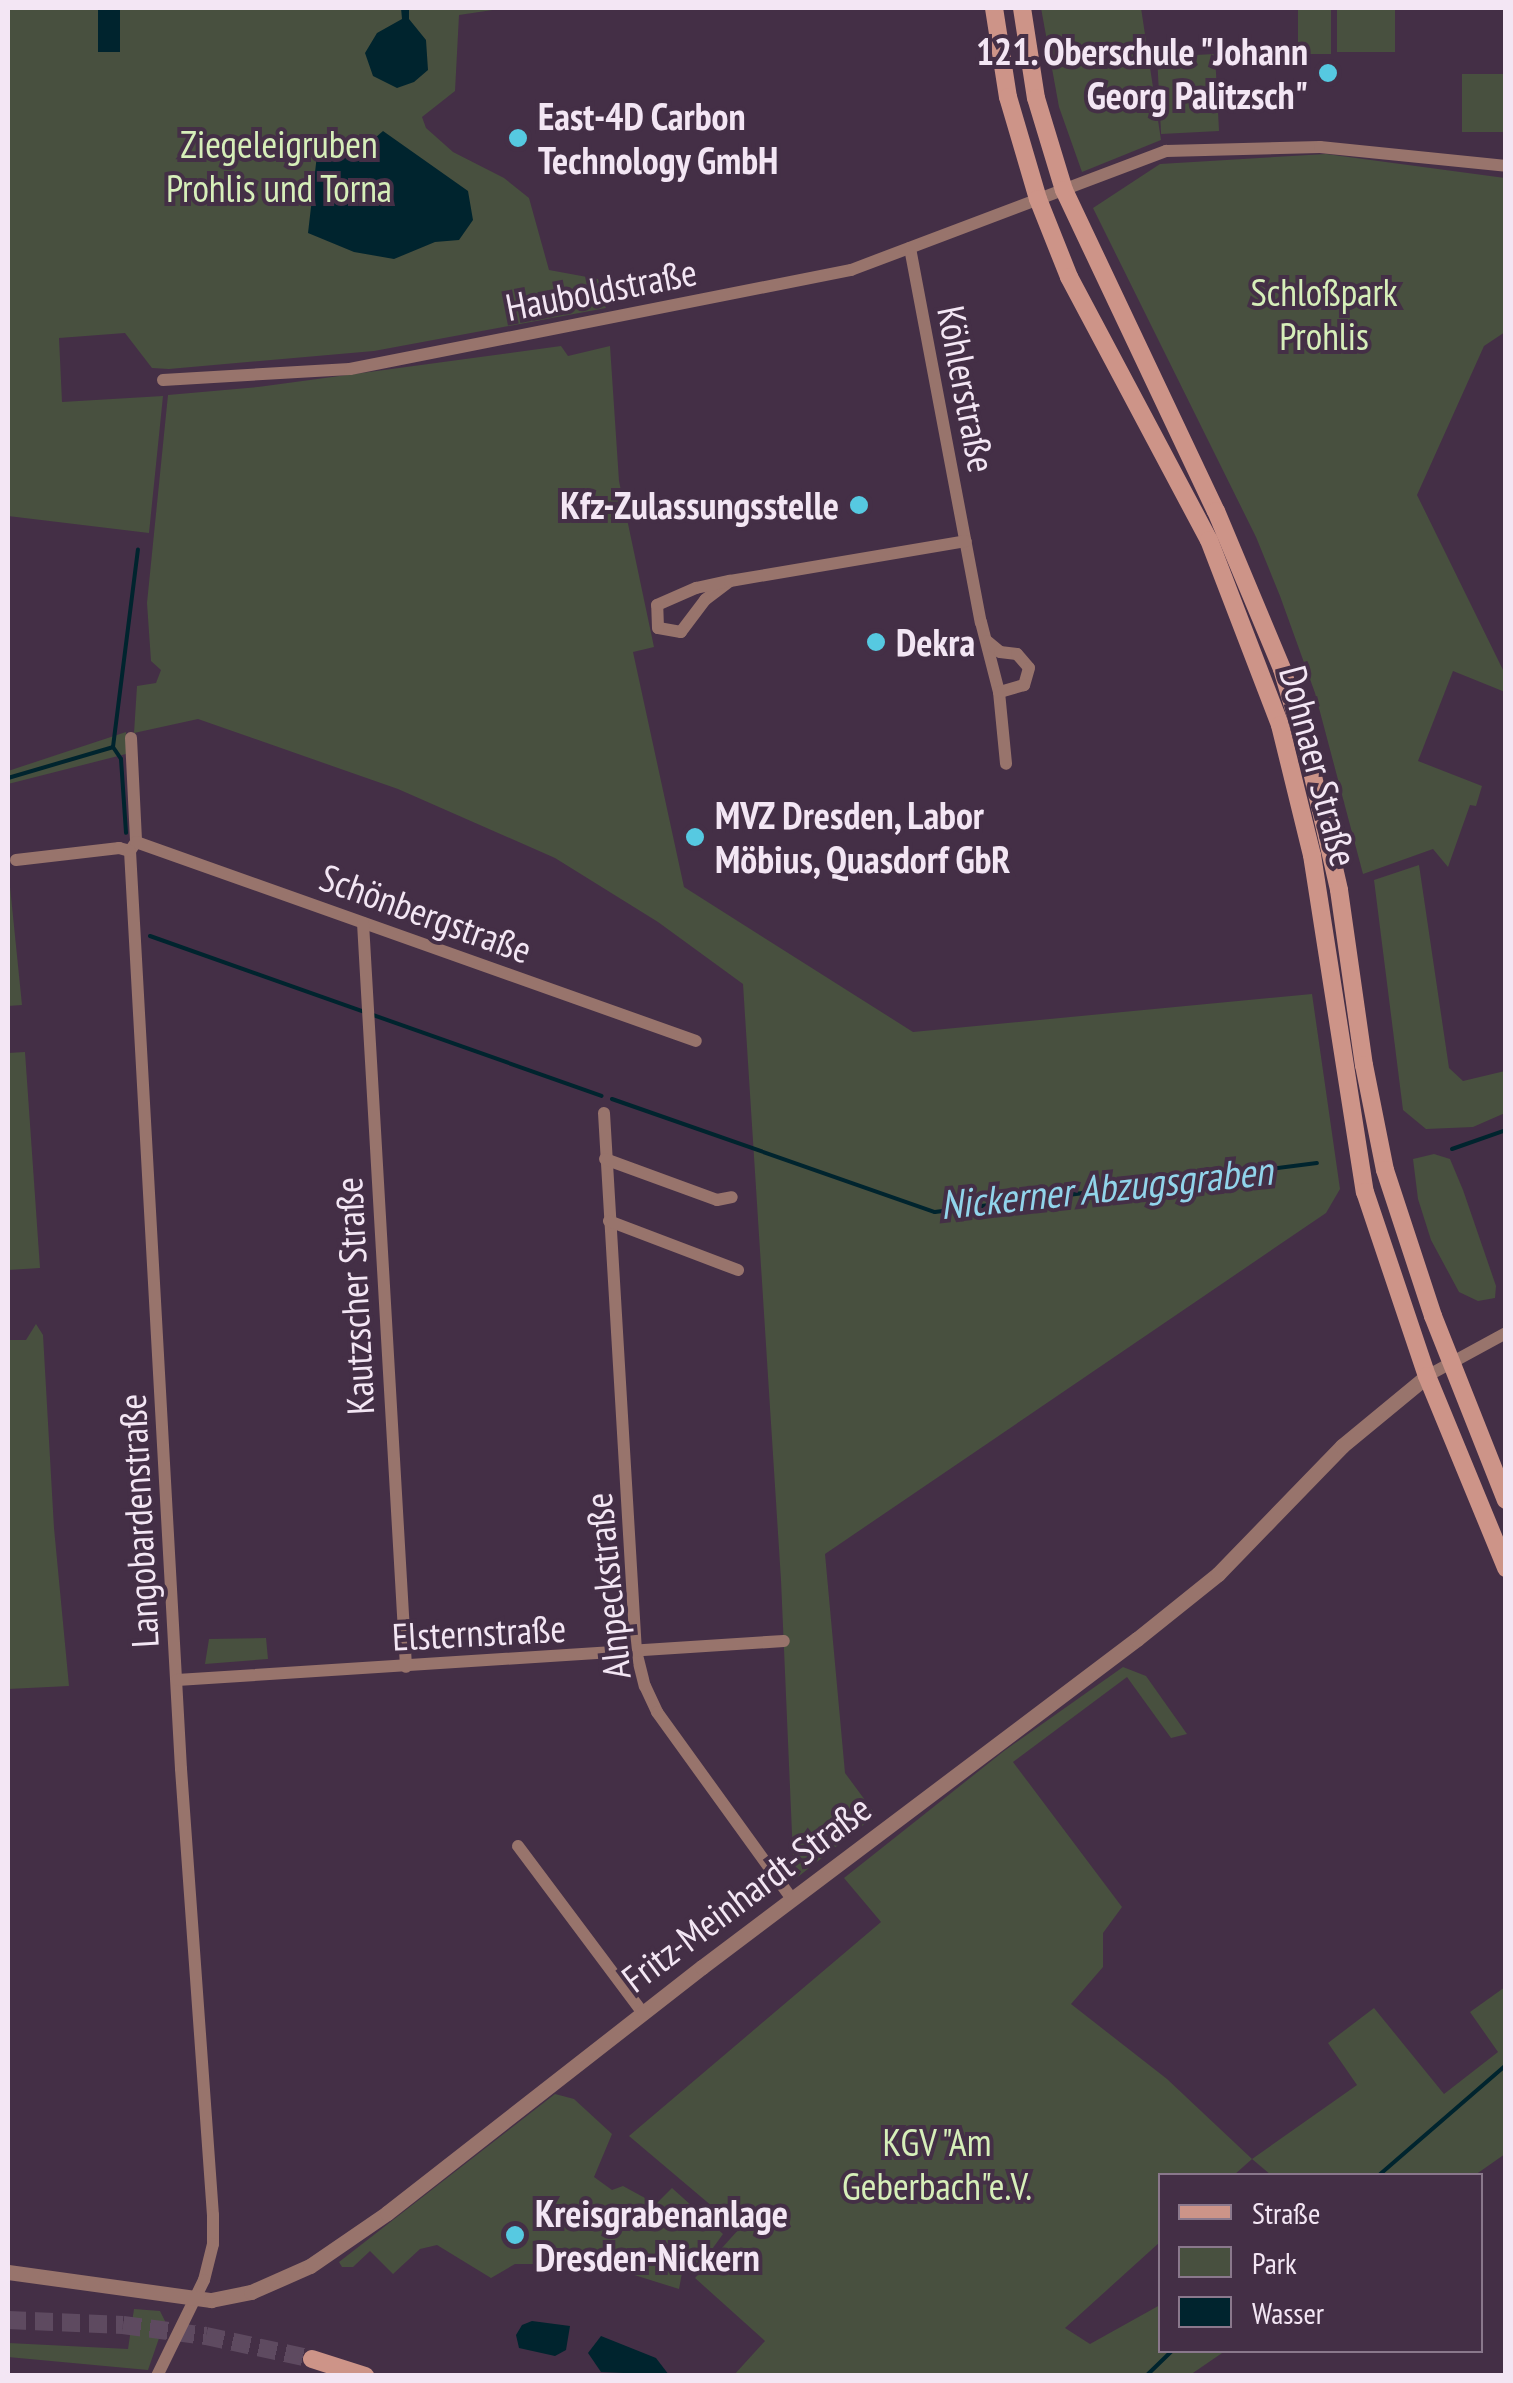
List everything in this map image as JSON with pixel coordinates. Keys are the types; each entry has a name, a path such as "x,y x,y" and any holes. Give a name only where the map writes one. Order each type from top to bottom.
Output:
{"main road":[{"name":"Dohnaer Straße","path":"994,8 1008,97 1038,199 1070,277 1209,540 1280,725 1318,888 1365,1192 1427,1376 1506,1568"},
{"name":"Dohnaer Straße","path":"1022,8 1036,98 1064,190 1216,511 1282,669 1310,762 1339,890 1364,1065 1385,1170 1449,1361 1506,1500"},
{"path":"312,2359 364,2376"}],"street":[{"name":"Hauboldstraße","path":"162,380 350,369 850,270 1166,150 1320,148 1506,166"},
{"name":"Köhlerstraße","path":"910,248 999,692 1006,764"},
{"path":"730,581 705,600 681,632 658,628 657,605 671,595 730,581 966,540"},
{"path":"986,640 1000,652 1017,654 1029,668 1024,685 999,692"},
{"name":"Langobardenstraße","path":"131,738 133,846 177,1680 203,2124 213,2216 210,2262 157,2376"},
{"name":"Schönbergstraße","path":"16,860 133,846 696,1041"},
{"name":"Kautzscher Straße","path":"363,923 406,1667"},
{"name":"Alnpeckstraße","path":"604,1113 636,1650 644,1686 658,1712 792,1900"},
{"path":"605,1159 717,1200 732,1197"},
{"path":"609,1220 738,1270"},
{"name":"Fritz-Meinhardt-Straße","path":"8,2272 194,2299 252,2292 310,2266 387,2213 643,2012 1204,1585 1342,1446 1427,1376 1506,1334"},
{"name":"Elsternstraße","path":"177,1680 784,1641"},
{"path":"518,1846 643,2012"}],"green space":[{"name":"Ziegeleigruben Prohlis und Torna","path":"8,8 506,8 459,15 455,91 422,117 426,128 453,152 504,178 529,198 549,270 598,279 606,308 374,351 169,369 152,368 125,333 59,338 62,402 163,396 149,533 8,516"},
{"path":"1041,8 1141,8 1161,140 1082,172 1059,107"},
{"path":"1298,8 1331,8 1331,54 1298,54"},
{"path":"1337,8 1395,8 1395,52 1337,52"},
{"path":"1215,54 1219,131 1161,134 1157,57"},
{"path":"1462,74 1505,74 1505,132 1462,132"},
{"name":"Schloßpark Prohlis","path":"1326,154 1505,178 1505,332 1484,346 1417,495 1505,674 1505,692 1453,671 1418,761 1482,786 1476,806 1470,805 1448,867 1433,849 1363,874 1315,693 1280,596 1256,537 1093,208 1160,164"},
{"path":"561,346 568,356 610,346 619,481 654,647 633,652 684,887 913,1032 1312,994 1340,1189 1326,1213 825,1554 845,1773 876,1815 794,1880 781,1580 743,984 658,922 555,858 398,789 198,719 134,733 137,686 156,683 161,670 151,661 147,603 168,395 258,387"},
{"path":"126,732 126,754 8,784 8,771"},
{"path":"1419,865 1449,1068 1463,1081 1505,1071 1505,1113 1473,1127 1426,1129 1403,1110 1374,880"},
{"path":"8,867 22,1005 8,1006"},
{"path":"25,1052 40,1268 8,1270 8,1053"},
{"path":"1434,1154 1450,1159 1496,1286 1495,1298 1478,1301 1459,1292 1431,1240 1418,1199 1413,1159"},
{"path":"36,1324 43,1335 54,1528 69,1686 8,1689 8,1340 26,1340"},
{"path":"266,1638 268,1659 205,1664 209,1639"},
{"name":"KGV \"Am Geberbach\"e.V.","path":"1123,1667 1146,1676 1187,1734 1171,1738 1127,1677 1013,1762 1122,1907 1103,1933 1103,1967 1071,2004 1167,2079 1252,2159 1236,2173 1158,2173 1158,2244 1065,2328 1090,2344 1158,2306 1158,2353 1222,2353 1190,2375 734,2375 765,2341 695,2278 739,2229 629,2136 881,1922 844,1878 1004,1751"},
{"path":"1505,1987 1505,2154 1478,2173 1269,2173 1252,2159 1357,2085 1328,2043 1374,2008 1444,2094 1498,2052 1470,2012"},
{"path":"555,2094 574,2099 612,2134 594,2177 612,2190 623,2186 656,2204 672,2188 723,2234 700,2266 682,2273 679,2289 631,2274 599,2258 575,2264 515,2264 491,2278 437,2245 420,2249 393,2274 370,2251 353,2267 342,2267 339,2262"},
{"path":"134,2309 160,2311 165,2321 148,2370 8,2357 8,2343 128,2349"}],"water":[{"path":"98,8 120,8 120,52 98,52"},
{"path":"401,8 409,8 409,19 426,40 428,70 414,82 397,88 373,76 365,53 377,33 402,19"},
{"path":"383,131 468,191 473,220 459,240 435,242 394,259 354,252 308,233 317,155 330,138 348,146 367,145"},
{"path":"532,2321 570,2326 566,2350 555,2356 519,2348 516,2335 522,2325"},
{"path":"601,2336 656,2358 669,2375 601,2372 588,2353"}],"waterway":[{"path":"113,747 138,550"},
{"name":"Nickerner Abzugsgraben","path":"8,778 113,747 121,759 126,833"},
{"name":"Nickerner Abzugsgraben","path":"150,936 602,1096"},
{"name":"Nickerner Abzugsgraben","path":"612,1099 935,1212 1317,1163"},
{"path":"1452,1149 1506,1130"},
{"path":"1381,2173 1506,2065"},
{"path":"1146,2376 1170,2353"}],"tunnel":[{"path":"8,2320 123,2325 206,2336 312,2359"}],"place":[{"name":"121. Oberschule \"Johann Georg Palitzsch\"","path":"1328,73"},
{"name":"East-4D Carbon Technology GmbH","path":"518,138"},
{"name":"Kfz-Zulassungsstelle","path":"859,505"},
{"name":"Dekra","path":"876,642"},
{"name":"MVZ Dresden, Labor Möbius, Quasdorf GbR","path":"695,837"},
{"name":"Kreisgrabenanlage Dresden-Nickern","path":"515,2235"}]}
